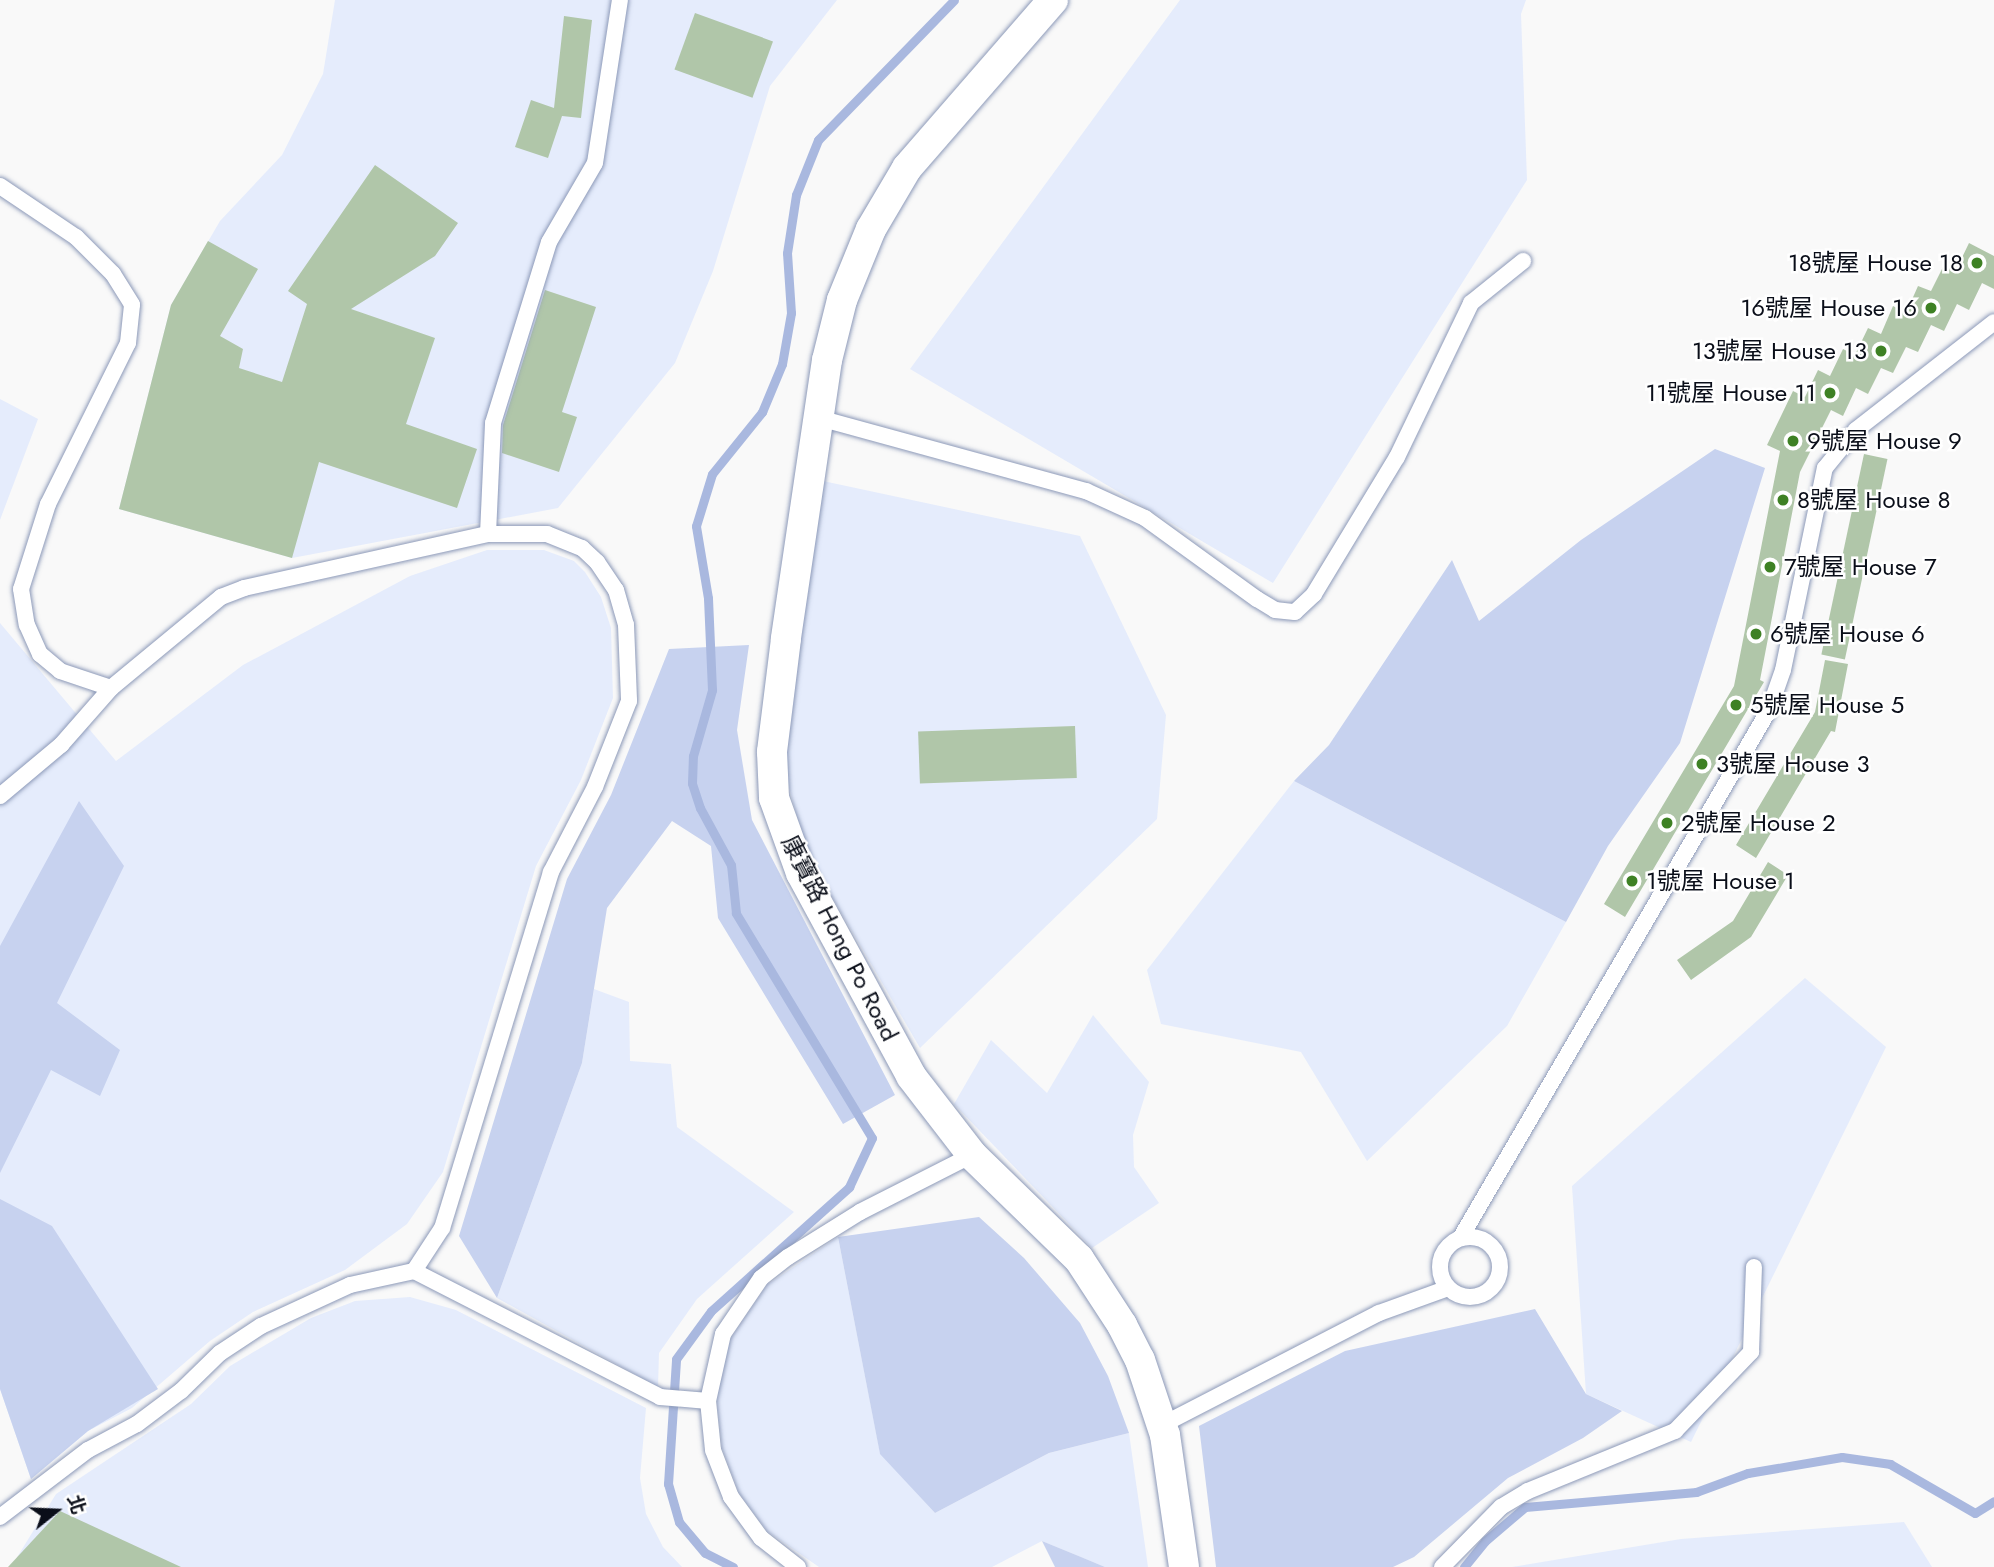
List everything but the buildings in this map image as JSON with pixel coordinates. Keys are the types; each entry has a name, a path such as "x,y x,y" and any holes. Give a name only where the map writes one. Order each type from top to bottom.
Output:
{"street":[{"name":"康寶路 Hong Po Road","path":"1054,0 929,140 871,229 833,330 772,752 774,798 801,873 905,1065 972,1155 1053,1230 1102,1291 1140,1360 1162,1425 1184,1567"}],"lane":[{"path":"488,534 493,423 549,242 595,163 620,0"},
{"path":"0,186 76,237 113,274 132,304 128,343 48,504 21,589 27,625 40,654 60,671 111,688"},
{"path":"819,418 1086,491 1145,518 1275,610 1295,612 1314,594 1397,457 1471,303 1523,261"},
{"path":"1448,1288 1442,1279 1440,1259 1461,1237 1769,710 1781,677 1825,468 1856,430 1994,322"},
{"path":"0,796 61,745 111,688 221,597 244,588 488,534 547,534 582,548 597,562 616,590 626,625 629,701 595,787 551,872 442,1228 414,1271"},
{"path":"798,1567 761,1538 731,1497 713,1450 708,1401 723,1334 761,1278 860,1212 972,1155"},
{"path":"1162,1425 1379,1312 1448,1288 1475,1297 1497,1279 1499,1260 1489,1243 1461,1237"},
{"path":"1442,1567 1501,1507 1528,1491 1675,1431 1751,1352 1754,1267"},
{"path":"0,1517 88,1450 170,1400 220,1353 261,1326 350,1286 414,1271 660,1397 708,1401"}],"shaded area":[{"path":"335,0 837,0 770,86 713,271 675,363 558,508 292,558 119,509 171,305 220,221 282,155 323,74"},
{"path":"1180,0 1526,0 1521,14 1527,180 1273,583 910,369"},
{"path":"0,399 38,419 0,520"},
{"path":"1715,449 1765,468 1680,743 1608,846 1566,922 1294,781 1329,745 1452,560 1479,621 1581,540"},
{"path":"823,481 1080,536 1166,715 1157,819 920,1048 817,871 804,843 788,783 785,752"},
{"path":"487,550 544,550 574,561 585,572 601,597 611,628 613,698 581,780 536,866 443,1172 407,1224 345,1270 253,1312 210,1341 132,1408 88,1431 31,1479 0,1389 0,623 116,761 243,665 410,576"},
{"path":"749,645 737,730 752,820 895,1095 843,1124 718,918 711,846 672,821 607,908 582,1063 497,1298 459,1236 567,879 611,795 669,649"},
{"path":"1294,781 1566,922 1507,1026 1367,1161 1301,1052 1161,1024 1147,970"},
{"path":"79,801 124,866 57,1003 120,1050 100,1096 51,1070 0,1173 0,946"},
{"path":"1805,978 1886,1047 1691,1442 1586,1394 1572,1186"},
{"path":"594,989 629,1002 630,1061 671,1064 677,1127 794,1212 697,1299 659,1353 658,1387 497,1298 582,1063"},
{"path":"1093,1015 1149,1082 1133,1135 1134,1167 1159,1203 1092,1248 954,1104 991,1040 1047,1093"},
{"path":"0,1199 52,1226 158,1389 88,1431 31,1479 0,1389"},
{"path":"979,1217 1024,1258 1080,1323 1108,1376 1129,1433 1049,1453 935,1513 880,1454 838,1237"},
{"path":"838,1237 880,1453 935,1513 1049,1453 1129,1433 1148,1567 1105,1567 1042,1541 992,1567 819,1567 767,1531 739,1493 722,1448 717,1401 721,1369 731,1338 767,1285"},
{"path":"410,1297 456,1310 646,1408 640,1478 646,1514 663,1547 682,1567 20,1567 16,1559 56,1494 191,1404 230,1366 311,1318 355,1301"},
{"path":"1535,1309 1586,1394 1622,1411 1583,1438 1508,1478 1414,1557 1393,1567 1216,1567 1199,1426 1345,1351"},
{"path":"1904,1522 1932,1567 1512,1567 1681,1539"},
{"path":"1042,1541 1081,1557 1105,1567 1055,1567"}],"waterway":[{"path":"733,1567 705,1553 679,1522 668,1484 676,1359 711,1311 849,1187 872,1138 736,913 731,865 700,808 692,783 693,756 712,690 708,598 696,526 712,474 762,412 782,364 791,313 787,253 796,195 818,140 954,0"},
{"path":"1464,1567 1485,1541 1525,1507 1696,1492 1748,1473 1842,1457 1890,1464 1975,1513 1994,1501"}],"place":[{"name":"18號屋 House 18","path":"1977,263"},
{"name":"16號屋 House 16","path":"1931,308"},
{"name":"13號屋 House 13","path":"1881,351"},
{"name":"11號屋 House 11","path":"1830,393"},
{"name":"9號屋 House 9","path":"1793,441"},
{"name":"8號屋 House 8","path":"1783,500"},
{"name":"7號屋 House 7","path":"1770,567"},
{"name":"6號屋 House 6","path":"1756,634"},
{"name":"5號屋 House 5","path":"1736,705"},
{"name":"3號屋 House 3","path":"1702,764"},
{"name":"2號屋 House 2","path":"1667,823"},
{"name":"1號屋 House 1","path":"1632,881"}]}
